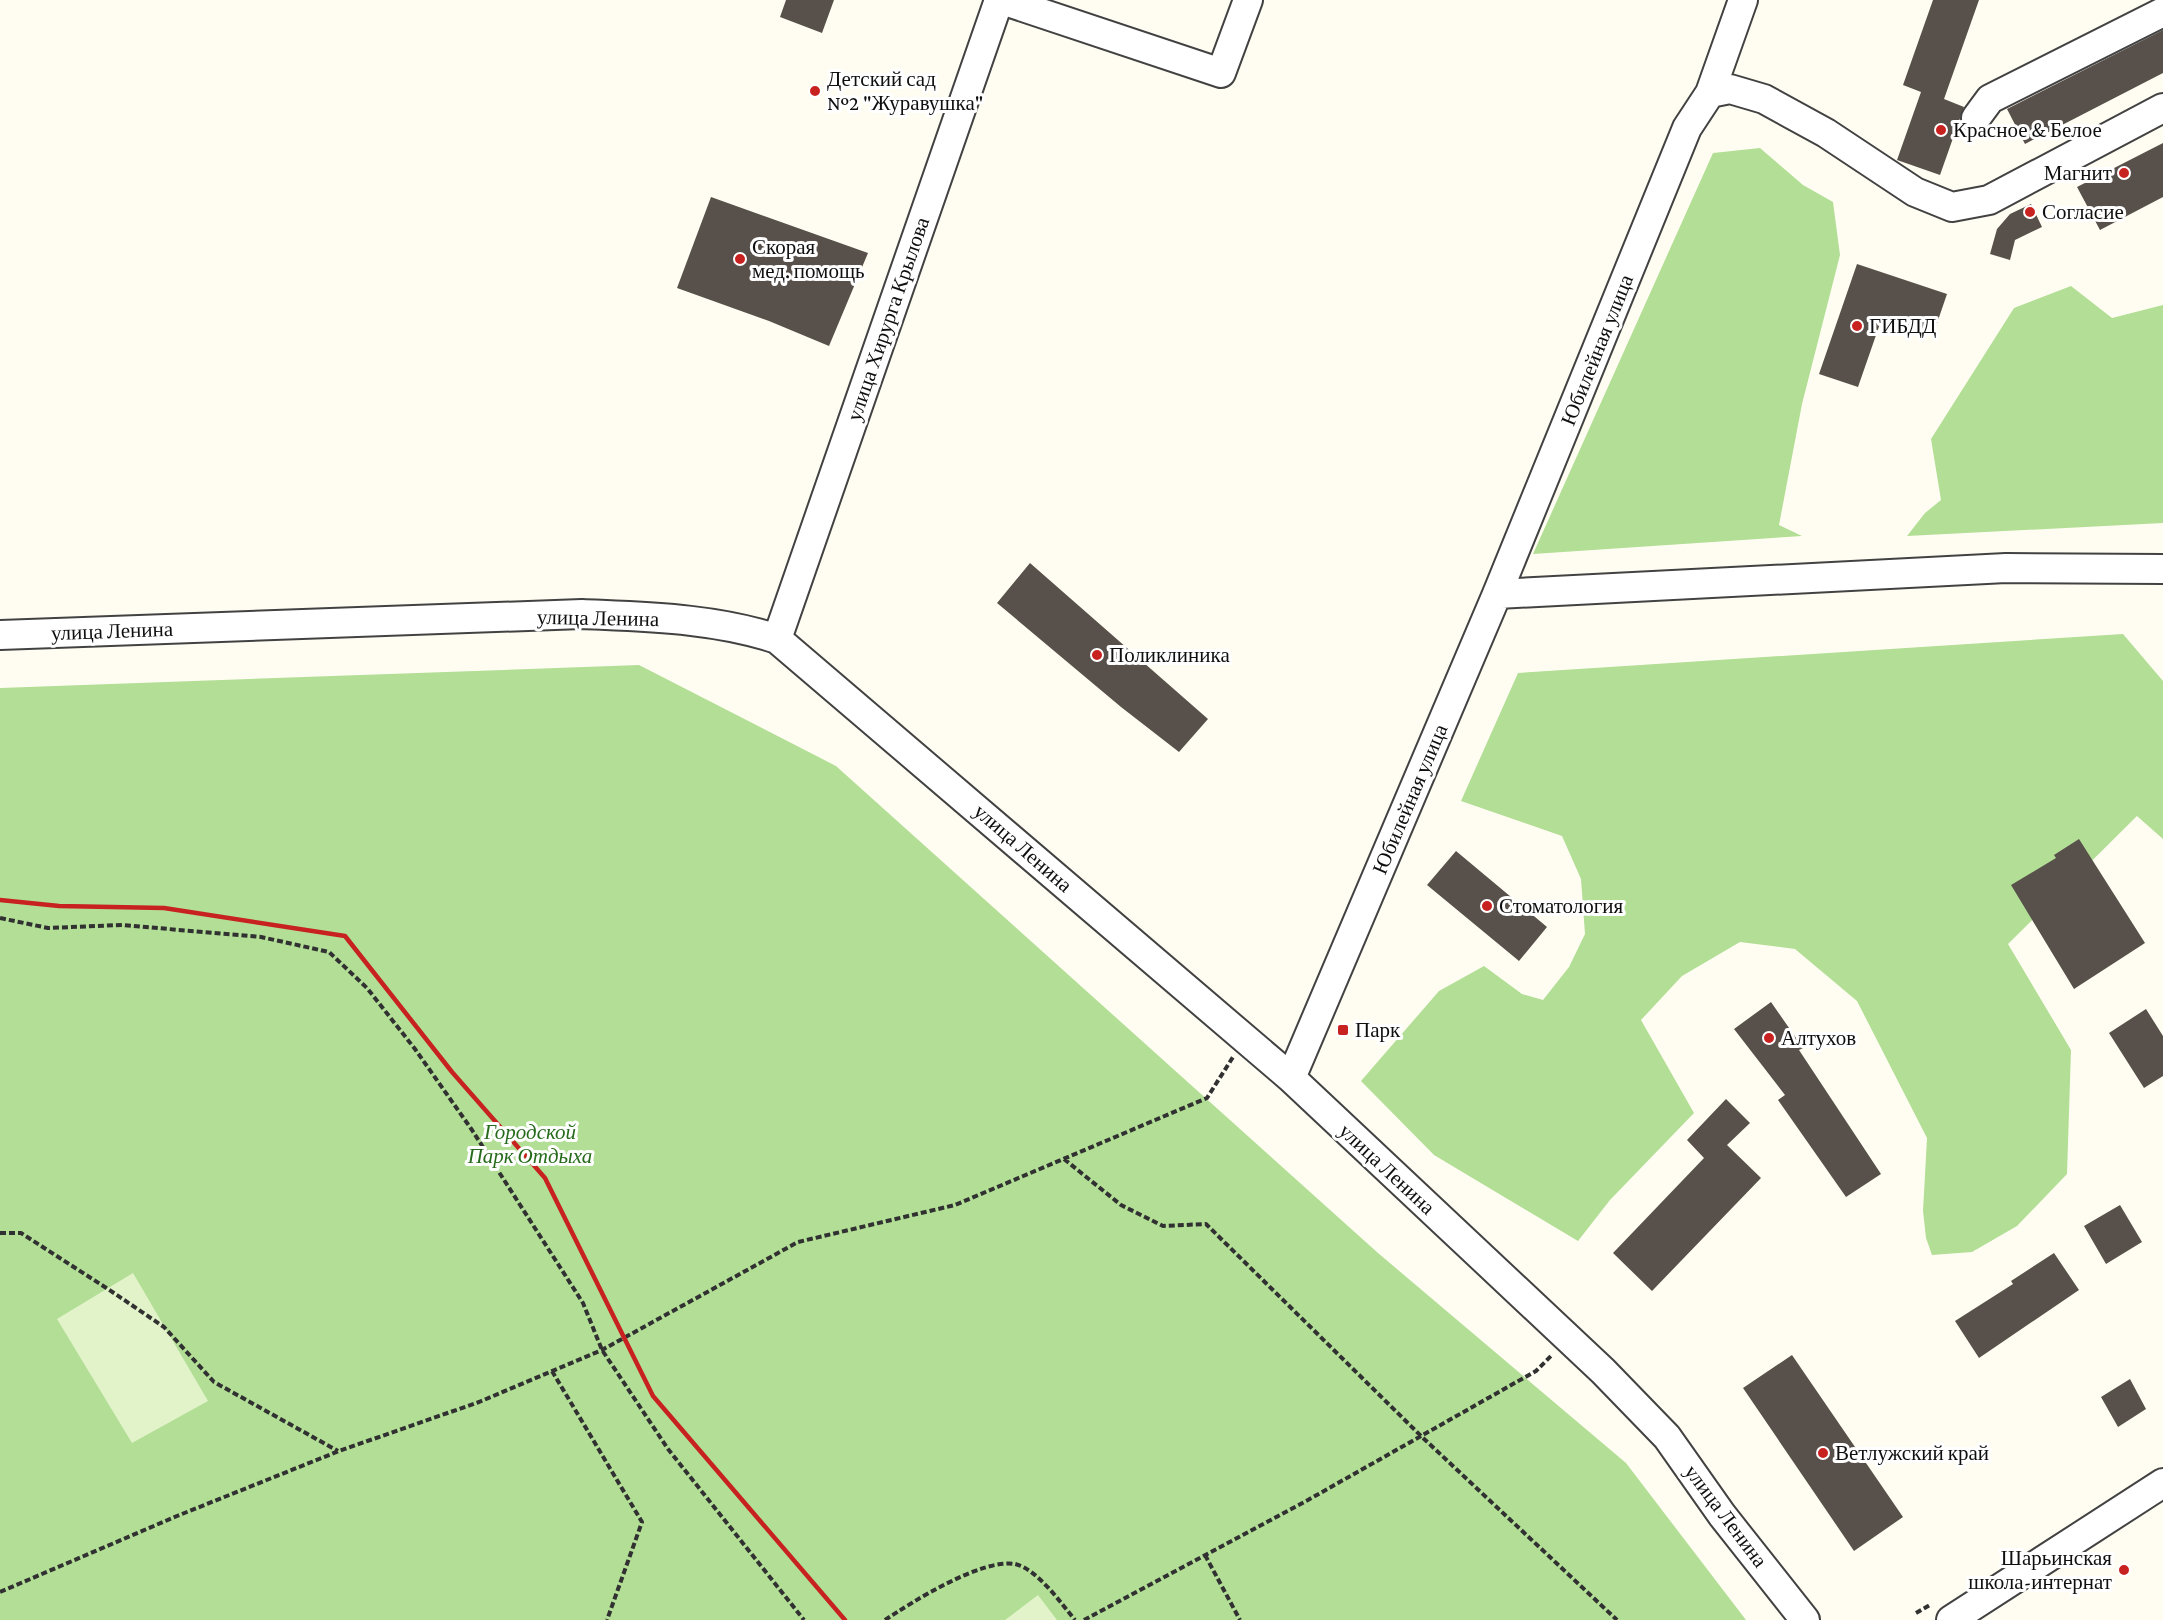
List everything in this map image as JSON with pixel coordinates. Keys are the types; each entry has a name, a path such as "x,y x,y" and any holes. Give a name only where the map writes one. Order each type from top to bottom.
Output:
{"street":[{"path":"1000,0 1221,73 1248,0"},
{"name":"улица Хирурга Крылова","path":"777,639 1000,0"},
{"name":"Юбилейная улица","path":"1291,1078 1497,594 1687,128 1710,93 1743,0"},
{"path":"1976,118 1990,99 2163,12"},
{"path":"1710,93 1730,89 1764,99 1826,133 1915,192 1952,207 1989,200 2163,108"},
{"path":"1497,594 2006,568 2163,568"},
{"name":"улица Ленина","path":"0,635 582,614 658,618 751,630 777,639 800,656 1291,1078 1567,1340 1603,1371 1667,1437 1722,1515 1805,1620"},
{"path":"1951,1620 2163,1483"}],"path":[{"path":"0,918 48,928 122,925 261,936 328,952 367,988 415,1049 472,1130 583,1303 602,1350 668,1449 804,1620"},
{"path":"0,1592 177,1516 339,1451 479,1402 602,1350 798,1242 955,1205 1207,1098 1244,1039"},
{"path":"1064,1160 1121,1205 1163,1226 1206,1224 1421,1436 1617,1620"},
{"path":"0,1233 21,1233 164,1327 214,1382 339,1451"},
{"path":"1084,1620 1536,1371 1567,1340"},
{"path":"552,1371 642,1522 607,1620"},
{"path":"1205,1555 1240,1620"},
{"path":"885,1620 925,1594 987,1567 1015,1564 1046,1584 1075,1620"}],"green space":[{"path":"1760,148 1803,185 1833,202 1840,255 1802,404 1779,525 1802,536 1533,554 1713,153"},
{"path":"2071,286 2112,318 2163,305 2163,523 1907,536 1925,513 1941,500 1931,439 2014,308"},
{"path":"2123,634 2163,681 2163,839 2137,816 2008,944 2071,1050 2067,1174 2017,1226 1972,1252 1932,1255 1926,1238 1923,1211 1927,1138 1857,1001 1795,949 1740,942 1682,976 1641,1020 1694,1113 1610,1200 1578,1241 1434,1155 1361,1081 1439,991 1484,966 1522,994 1543,1000 1569,967 1585,934 1581,879 1562,836 1461,801 1518,673"},
{"name":"Городской Парк Отдыха","path":"639,665 836,766 1378,1253 1626,1463 1746,1620 0,1620 0,688"},
{"path":"133,1273 208,1401 132,1443 57,1319"},
{"path":"1038,1595 1057,1620 1005,1620"}],"building":[{"path":"786,0 834,0 822,33 780,17"},
{"path":"1933,0 1979,0 1944,99 1964,107 1940,175 1897,160 1921,92 1903,85"},
{"path":"2163,30 2163,73 2025,144 2007,109"},
{"path":"2163,143 2163,197 2100,230 2077,187"},
{"path":"711,197 868,253 829,346 769,321 677,288"},
{"path":"2031,204 2042,227 2015,240 2010,260 1990,254 1997,229 2010,214"},
{"name":"ГИБДД","path":"1857,264 1947,294 1933,335 1882,318 1858,387 1819,374"},
{"name":"Поликлиника","path":"1030,563 1208,719 1179,752 1121,707 997,603"},
{"path":"2079,839 2145,943 2074,989 2011,885 2056,858 2054,855"},
{"name":"Стоматология","path":"1456,851 1547,927 1519,961 1427,885"},
{"path":"1771,1002 1803,1048 1799,1050 1881,1174 1846,1197 1778,1100 1785,1095 1734,1029"},
{"path":"2146,1009 2163,1036 2163,1076 2144,1088 2109,1033"},
{"path":"1726,1099 1750,1123 1727,1145 1761,1178 1652,1291 1613,1253 1704,1158 1687,1140"},
{"path":"2120,1205 2142,1242 2106,1264 2084,1226"},
{"path":"2054,1253 2079,1290 1979,1358 1955,1321 2013,1284 2011,1281"},
{"name":"Ветлужский край","path":"1792,1355 1903,1517 1854,1551 1743,1388"},
{"path":"2130,1379 2146,1409 2118,1427 2101,1397"}],"railway":[{"path":"0,900 59,906 164,908 345,936 452,1072 545,1178 653,1396 845,1620"}],"place":[{"name":"Детский сад №2 \"Журавушка\"","path":"815,91"},
{"name":"Красное & Белое","path":"1941,130"},
{"name":"Магнит","path":"2124,173"},
{"name":"Согласие","path":"2030,212"},
{"name":"Скорая мед. помощь","path":"740,259"},
{"name":"ГИБДД","path":"1857,326"},
{"name":"Поликлиника","path":"1097,655"},
{"name":"Стоматология","path":"1487,906"},
{"name":"Парк","path":"1343,1030"},
{"name":"Алтухов","path":"1769,1038"},
{"name":"Ветлужский край","path":"1823,1453"},
{"name":"Шарьинская школа-интернат","path":"2124,1570"}]}
